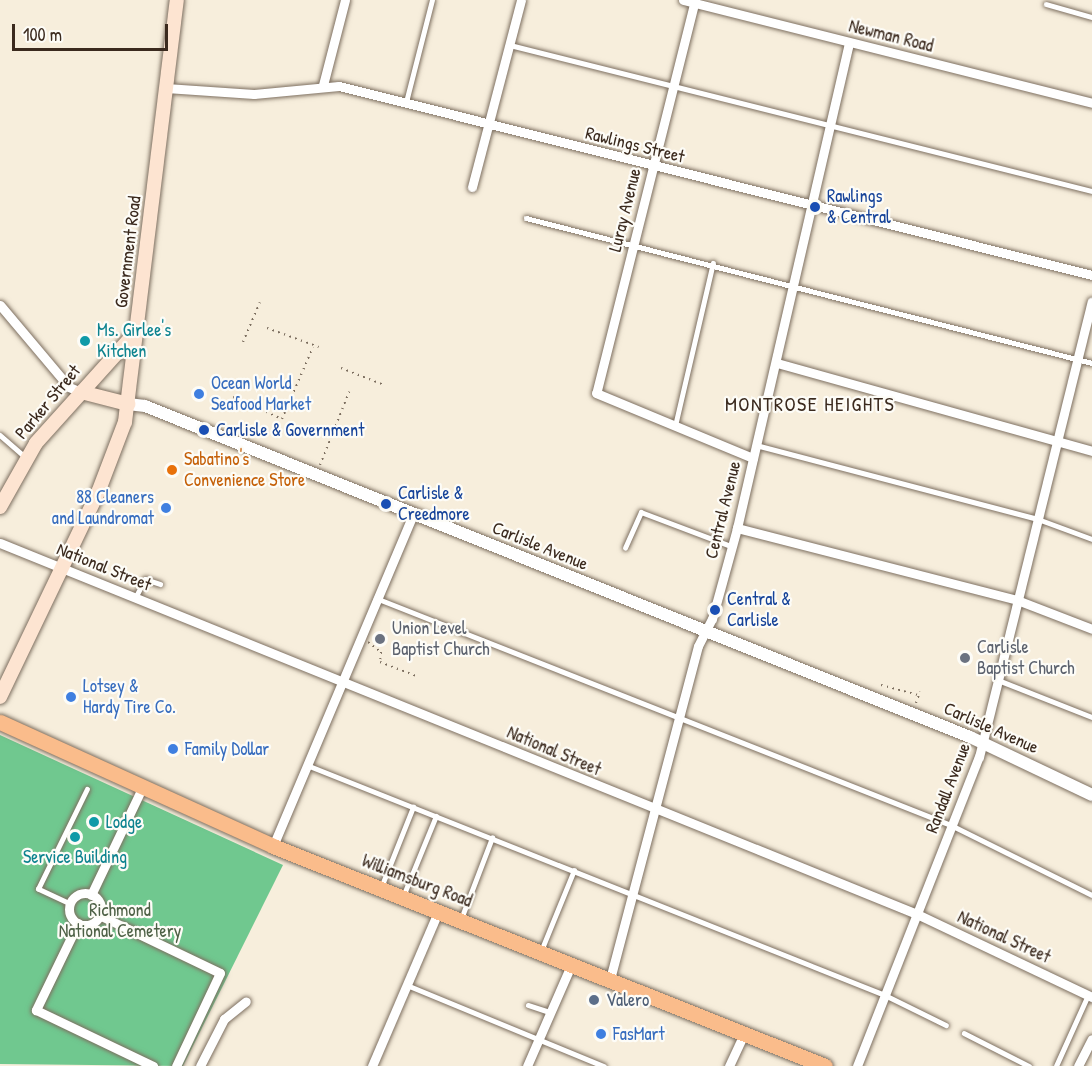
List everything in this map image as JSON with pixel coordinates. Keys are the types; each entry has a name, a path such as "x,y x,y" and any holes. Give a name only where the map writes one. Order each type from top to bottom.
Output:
{"main road":[{"name":"Government Road","path":"0,698 112,462 128,404 177,0"},
{"name":"Parker Street","path":"0,507 26,457 137,331"},
{"name":"Carlisle Avenue","path":"81,392 128,404"},
{"name":"Williamsburg Road","path":"0,722 273,846 572,963 825,1066"}],"street":[{"path":"323,85 345,0"},
{"path":"472,187 521,0"},
{"name":"Newman Road","path":"683,0 695,1 849,43 1092,103"},
{"name":"Luray Avenue","path":"675,426 596,393 695,1"},
{"name":"Central Avenue","path":"610,979 636,895 656,812 736,528 815,207 849,43"},
{"name":"Rawlings Street","path":"166,88 254,94 323,85 1092,275"},
{"name":"Randall Avenue","path":"857,1066 983,742 1092,302"},
{"name":"Carlisle Avenue","path":"1,306 69,387 81,392"},
{"path":"777,363 1059,438 1092,451"},
{"name":"Carlisle Avenue","path":"128,404 413,514 983,742 1092,795"},
{"path":"675,426 753,458"},
{"path":"273,846 413,514"},
{"path":"736,528 1017,600 1092,628"},
{"name":"National Street","path":"0,543 343,680 656,812 917,914 1090,996"},
{"path":"91,895 142,788"},
{"path":"78,923 92,923 99,915 100,906 91,895 81,894 70,903 78,923 36,1010 153,1066"},
{"path":"372,1066 439,910"},
{"path":"99,915 220,973 176,1066"},
{"path":"527,1066 572,963"},
{"path":"200,1066 224,1019 246,1001"},
{"path":"729,1066 744,1034"},
{"path":"1078,1066 1092,1039"}],"lane":[{"path":"405,105 432,0"},
{"path":"1046,4 1092,17"},
{"path":"510,45 674,84 1092,191"},
{"path":"526,218 796,284 1092,363"},
{"path":"675,426 713,263"},
{"path":"0,435 26,457"},
{"path":"756,445 1038,519 1092,539"},
{"path":"625,548 641,512 731,546"},
{"path":"135,598 145,579 160,584"},
{"path":"376,598 681,721 951,825 1092,895"},
{"path":"998,680 1092,717"},
{"path":"307,765 885,995 946,1025"},
{"path":"70,903 38,889 87,789"},
{"path":"381,888 413,807"},
{"path":"403,896 436,816"},
{"path":"461,919 492,838"},
{"path":"541,951 574,870"},
{"path":"407,985 538,1041 604,1066"},
{"path":"1056,1066 1090,996"},
{"path":"528,1005 550,1012"},
{"path":"964,1033 1029,1066"}],"path":[{"path":"243,342 260,302"},
{"path":"267,328 318,347"},
{"path":"232,397 282,419 313,347"},
{"path":"341,368 384,385"},
{"path":"320,465 349,392"},
{"path":"366,640 381,652 380,662 417,676"},
{"path":"880,690 881,684 919,693 915,704"}],"green space":[{"name":"Richmond National Cemetery","path":"0,735 283,865 183,1066 0,1064"}],"place":[{"name":"Rawlings & Central","path":"815,207"},
{"name":"Ms. Girlee's Kitchen","path":"85,341"},
{"name":"Ocean World Seafood Market","path":"199,394"},
{"name":"Carlisle & Government","path":"204,430"},
{"name":"Sabatino's Convenience Store","path":"172,470"},
{"name":"Carlisle & Creedmore","path":"386,504"},
{"name":"88 Cleaners and Laundromat","path":"166,508"},
{"name":"Central & Carlisle","path":"715,610"},
{"name":"Union Level Baptist Church","path":"380,639"},
{"name":"Carlisle Baptist Church","path":"965,658"},
{"name":"Lotsey & Hardy Tire Co.","path":"71,697"},
{"name":"Family Dollar","path":"173,749"},
{"name":"Lodge","path":"94,822"},
{"name":"Service Building","path":"75,837"},
{"name":"Valero","path":"594,1000"},
{"name":"FasMart","path":"601,1034"}],"district":[{"name":"MONTROSE HEIGHTS","path":"810,403"}]}
